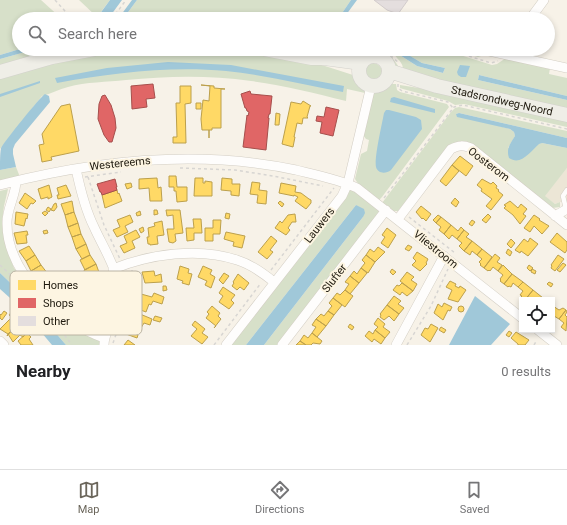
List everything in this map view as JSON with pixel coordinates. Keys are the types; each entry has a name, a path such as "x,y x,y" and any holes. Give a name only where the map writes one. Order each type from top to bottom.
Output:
{"main road":[{"path":"0,72 57,56"},
{"path":"302,56 312,58 323,63 360,69"},
{"path":"373,56 365,59 360,69 361,80 365,84 371,86 377,86 387,75 387,64 380,56"},
{"name":"Stadsrondweg-Noord","path":"387,75 425,86 438,86 567,115"}],"street":[{"path":"535,12 544,0"},
{"path":"520,56 567,68"},
{"name":"Lauwers","path":"226,345 270,279 346,188 371,86"},
{"name":"Oosterom","path":"398,219 451,149 457,146 464,146 471,148 567,225"},
{"name":"Westereems","path":"113,269 92,225 81,191 81,174 120,162 154,159 198,158 276,166 336,179 346,188"},
{"path":"0,185 16,181 81,174"},
{"path":"16,181 16,191 10,206 7,222 13,256 23,271"},
{"name":"Vliestroom","path":"346,188 357,188 519,316"},
{"name":"Slufter","path":"282,345 382,207"},
{"path":"555,216 566,209"},
{"path":"113,269 131,262 158,256 215,254 238,260 270,279"},
{"path":"396,345 448,259"},
{"path":"94,335 104,342"},
{"path":"547,337 556,345"},
{"path":"0,341 4,345"}],"lane":[{"path":"566,209 563,196 567,190"}],"path":[{"path":"55,0 67,12"},
{"path":"117,12 126,0"},
{"path":"470,56 493,63 497,62 502,56"},
{"path":"382,207 416,155 454,107 463,105 567,129"},
{"path":"176,168 235,170 326,186"},
{"path":"123,265 81,174 125,171"},
{"path":"214,345 270,279 334,188 346,188"},
{"path":"407,345 431,306 448,259"}],"shaded area":[{"path":"567,168 567,201 555,204 544,196"}],"green space":[{"path":"0,0 41,0 54,12 12,12 12,51 0,55"},
{"path":"79,0 110,0 101,12 92,12"},
{"path":"137,0 351,0 343,12 128,12"},
{"path":"12,56 43,56 0,67 0,59"},
{"path":"278,56 298,59 353,75 363,87 365,93 347,89 346,101 263,83 204,77 157,78 82,84 42,96 0,149 0,76 74,57"},
{"path":"338,56 364,56 359,59"},
{"path":"384,56 390,56 399,68 393,65"},
{"path":"395,56 401,56 417,66 443,73 445,68 422,63 410,56 463,56 492,65 497,64 506,58 550,68 549,74 567,78 567,96 479,75 478,80 567,100 567,111 455,86 403,68"},
{"path":"373,63 379,66 382,72 379,78 373,81 367,78 364,72 367,66"},
{"path":"391,84 396,84 397,90 400,92 447,104 449,107 379,200 359,185 355,179 361,154 367,151 369,140 363,135 372,96 376,91"},
{"path":"400,85 444,92 567,120 567,127 464,104 455,105 448,101 400,88"},
{"path":"459,107 567,131 567,138 459,113 456,114 510,129 514,132 515,136 508,148 542,143 567,148 567,168 545,196 555,204 560,202 560,207 552,208 472,146 449,147 398,211 392,211 382,203 451,112 455,108"},
{"path":"16,167 20,177 0,182 0,170"},
{"path":"351,188 379,212 278,345 264,345 363,217 356,205 246,345 230,345"},
{"path":"8,189 2,222 6,247 16,271 10,271 10,283 0,273 0,191"},
{"path":"57,335 94,335 100,339 100,345 66,345"}],"water":[{"path":"110,0 122,0 113,12 101,12"},
{"path":"132,0 137,0 128,12 123,12"},
{"path":"351,0 357,0 348,12 343,12"},
{"path":"12,51 12,56 0,59 0,55"},
{"path":"401,56 410,56 422,63 445,68 443,73 417,66"},
{"path":"168,62 231,65 344,86 343,92 256,75 226,71 183,69 141,71 57,83 55,78 107,68"},
{"path":"460,65 470,66 466,77 461,77 458,75 457,72"},
{"path":"479,75 567,96 567,100 478,80"},
{"path":"40,81 40,83 0,97 0,94"},
{"path":"45,94 49,96 50,102 15,144 13,149 16,167 0,170 1,148 8,137"},
{"path":"394,97 435,109 435,113 390,102 391,98"},
{"path":"386,110 416,117 421,120 422,129 391,170 382,173 378,171 376,163 380,133"},
{"path":"459,113 567,138 567,148 542,143 525,157 513,160 509,158 508,149 515,136 514,132 510,129 457,117 456,114"},
{"path":"356,205 364,209 365,213 363,217 264,345 246,345"},
{"path":"0,273 10,283 10,298 0,289"},
{"path":"475,296 510,324 491,345 449,345"},
{"path":"44,335 57,335 66,345 52,345"}],"building: Homes":[{"path":"201,85 214,86 214,88 225,89 221,89 221,128 202,130 201,119 203,100 209,101 210,86"},
{"path":"180,86 191,86 191,103 185,104 186,143 173,143 173,137 177,137 176,103 180,103"},
{"path":"303,101 311,106 307,117 308,118 303,118 302,124 297,123 293,147 282,144 291,102 301,104"},
{"path":"196,103 201,103 201,109 196,109"},
{"path":"70,104 79,151 51,157 52,160 42,162 39,145 44,144 42,134 61,106"},
{"path":"276,113 280,114 279,125 275,125"},
{"path":"460,156 473,166 466,176 452,165"},
{"path":"452,165 459,171 446,186 440,181"},
{"path":"169,176 176,176 177,187 187,187 187,201 177,202 174,187 169,187"},
{"path":"157,178 158,188 161,187 162,201 150,201 149,188 139,189 139,179"},
{"path":"195,178 203,178 203,183 205,183 205,181 212,182 212,196 194,196"},
{"path":"222,178 232,179 232,184 240,184 239,196 231,195 231,191 221,190"},
{"path":"482,179 491,184 493,182 497,186 496,188 499,190 498,191 503,195 491,210 486,206 492,199 481,191 482,189 477,185"},
{"path":"252,182 260,183 259,190 267,191 266,204 257,203 258,195 250,194"},
{"path":"131,183 132,187 127,189 125,184"},
{"path":"281,183 296,186 295,192 301,193 311,200 311,203 306,209 295,201 298,197 279,193"},
{"path":"49,185 52,197 48,199 48,197 41,199 38,189"},
{"path":"66,185 71,196 58,199 57,195 59,195 57,188"},
{"path":"117,190 122,201 105,208 102,195"},
{"path":"25,193 36,201 33,204 31,203 27,209 19,203"},
{"path":"455,198 459,202 456,207 451,203"},
{"path":"72,201 74,212 65,215 61,204"},
{"path":"280,201 284,204 282,207 278,203"},
{"path":"510,201 518,208 521,204 527,209 523,214 526,216 520,224 513,215 504,208 506,206 504,205"},
{"path":"56,203 57,207 54,211 51,210 54,204"},
{"path":"421,206 431,214 426,221 416,212"},
{"path":"48,207 51,209 49,212 46,210"},
{"path":"154,210 157,210 158,214 154,215"},
{"path":"166,210 180,210 183,233 175,234 176,241 173,243 169,242 167,229 174,229 173,215 167,216"},
{"path":"45,211 48,213 45,216 42,213"},
{"path":"140,211 141,215 137,216 136,213"},
{"path":"16,212 28,214 24,226 15,224"},
{"path":"74,212 78,223 68,227 65,215"},
{"path":"226,213 230,214 229,219 225,218"},
{"path":"295,214 296,222 292,222 288,228 290,230 286,235 275,228 280,221 282,223 288,215"},
{"path":"488,214 491,217 486,223 482,220"},
{"path":"130,215 133,222 125,226 128,232 117,237 113,230 120,227 117,220"},
{"path":"438,215 441,217 436,223 433,220"},
{"path":"534,215 549,226 542,234 534,226 530,232 524,228"},
{"path":"441,217 451,225 444,234 439,230 441,227 436,223"},
{"path":"193,219 201,219 202,233 194,233 194,240 187,241 186,228 194,228"},
{"path":"213,220 221,220 220,234 213,234 213,241 205,241 205,228 213,228"},
{"path":"472,220 475,222 472,226 469,224"},
{"path":"162,221 164,235 157,236 158,244 148,244 148,228 155,226 154,223"},
{"path":"78,223 81,234 72,237 68,227"},
{"path":"451,225 458,231 461,227 464,230 457,239 452,235 449,239 444,234"},
{"path":"143,227 144,231 141,233 139,229"},
{"path":"387,228 396,235 388,248 381,243 385,237 382,235"},
{"path":"47,230 48,233 44,234 43,231"},
{"path":"136,230 140,237 132,241 135,248 124,253 120,246 127,243 124,236"},
{"path":"464,230 469,234 466,237 472,241 464,251 459,246 462,243 457,239"},
{"path":"27,231 27,243 17,244 14,233"},
{"path":"226,232 245,236 242,248 233,246 234,242 224,239"},
{"path":"557,233 567,242 567,250 565,253 550,242"},
{"path":"81,234 86,244 76,249 72,237"},
{"path":"271,236 277,241 270,250 273,252 267,259 258,252"},
{"path":"530,238 538,244 528,256 521,251 520,253 515,250 524,239 528,242"},
{"path":"511,239 515,243 511,248 507,244"},
{"path":"472,241 482,249 477,255 472,251 470,255 464,251"},
{"path":"86,244 90,255 82,259 76,249"},
{"path":"408,245 412,247 409,251 405,249"},
{"path":"29,246 35,255 26,261 19,251"},
{"path":"378,247 385,252 375,262 366,255 370,249 374,252"},
{"path":"482,249 492,257 484,268 479,262 482,259 477,255"},
{"path":"508,249 512,252 510,256 506,253"},
{"path":"417,252 428,259 427,264 420,271 412,265 416,261 413,258"},
{"path":"495,254 500,258 497,262 502,265 498,271 493,267 490,271 488,271 484,268"},
{"path":"35,255 41,265 31,271 26,261"},
{"path":"90,255 96,264 85,270 80,260"},
{"path":"366,255 375,262 368,273 361,268 365,263 362,260"},
{"path":"558,255 564,259 555,271 551,268 551,265"},
{"path":"563,263 566,265 560,272 557,270"},
{"path":"96,264 99,271 84,271"},
{"path":"41,265 46,271 31,271"},
{"path":"503,265 512,274 504,284 500,281 503,275 498,271"},
{"path":"529,265 533,268 530,271 527,268"},
{"path":"180,266 189,269 188,273 192,274 189,285 182,283 183,281 177,279"},
{"path":"203,266 212,270 210,274 215,277 211,288 205,285 207,281 198,277"},
{"path":"361,268 367,273 359,283 350,276 354,271 357,274"},
{"path":"392,269 396,272 393,275 390,272"},
{"path":"532,269 536,271 535,274 531,272"},
{"path":"154,271 155,276 161,274 162,282 145,283 142,272"},
{"path":"407,272 414,277 411,280 417,284 413,291 400,281"},
{"path":"224,273 229,276 223,284 219,280"},
{"path":"238,274 249,283 244,290 240,287 237,290 232,286"},
{"path":"512,274 523,282 518,287 513,283 511,287 504,284"},
{"path":"350,276 359,283 350,294 345,290 349,284 345,282"},
{"path":"450,281 456,284 455,286 459,288 460,286 466,290 458,302 448,299 452,290 446,287"},
{"path":"523,282 533,290 527,297 521,297 522,296 520,295 523,291 518,287"},
{"path":"549,282 553,284 551,287 547,284"},
{"path":"402,283 413,291 407,296 402,292 400,295 393,290 397,285 399,286"},
{"path":"163,286 166,286 167,290 163,291"},
{"path":"223,287 235,295 231,300 234,303 229,309 219,302 223,296 219,293"},
{"path":"345,290 353,296 345,307 333,298 337,293 340,295"},
{"path":"533,290 542,297 527,297"},
{"path":"154,293 164,297 162,304 153,301 151,305 149,304 146,312 142,310 142,294 152,297"},
{"path":"394,296 401,301 398,304 404,308 399,314 387,305"},
{"path":"333,298 342,305 334,315 328,311 332,306 329,303"},
{"path":"444,303 452,307 450,311 448,310 443,320 434,313 438,304 442,307"},
{"path":"387,305 399,314 394,321 389,316 384,320 380,317 380,314"},
{"path":"212,306 220,313 218,316 221,319 216,326 206,318 209,314 207,312"},
{"path":"461,306 464,309 461,312 458,309"},
{"path":"555,307 559,310 563,308 566,310 559,319 555,317"},
{"path":"566,310 566,331 561,327 564,323 559,319"},
{"path":"4,311 7,313 2,320 0,318 0,314 1,315"},
{"path":"328,311 334,315 326,326 316,319 321,314 324,316"},
{"path":"142,315 152,319 150,325 144,323 142,326"},
{"path":"155,316 162,318 160,322 153,320"},
{"path":"378,318 385,324 383,327 390,332 385,338 375,330 378,327 374,324"},
{"path":"10,319 10,333 7,336 8,334 0,329"},
{"path":"316,319 326,326 317,337 312,333 316,327 312,325"},
{"path":"195,321 205,329 202,333 208,337 202,344 191,336 197,329 192,325"},
{"path":"350,324 354,327 352,330 348,327"},
{"path":"431,324 438,328 430,342 421,335 425,328 428,329"},
{"path":"441,327 446,330 444,333 439,330"},
{"path":"375,330 385,338 381,344 374,339 372,342 365,336 369,331 373,334"},
{"path":"509,331 512,333 509,337 506,335"},
{"path":"10,332 10,335 20,335 13,342 8,334"},
{"path":"516,332 529,340 525,345 518,345 511,338"},
{"path":"312,333 322,341 320,344 313,343 311,345 306,345 300,341 304,335 308,338"},
{"path":"25,335 29,335 31,337 29,339 33,345 21,345 18,341"},
{"path":"129,335 138,335 137,338"},
{"path":"128,340 135,345 124,345"},
{"path":"300,341 306,345 296,345"}],"building: Shops":[{"path":"153,84 155,98 146,99 147,107 132,109 131,86"},
{"path":"250,91 251,94 272,96 270,114 268,118 266,150 243,147 247,115 248,116 249,112 245,108 241,94"},
{"path":"105,95 111,105 115,118 116,128 112,142 109,142 104,135 98,119 99,104 102,96"},
{"path":"326,107 339,110 333,136 320,133 322,122 316,121 317,116 324,117"},
{"path":"115,179 117,190 102,195 97,184"}],"building: Other":[{"path":"374,0 408,0 399,12 387,10"}]}
